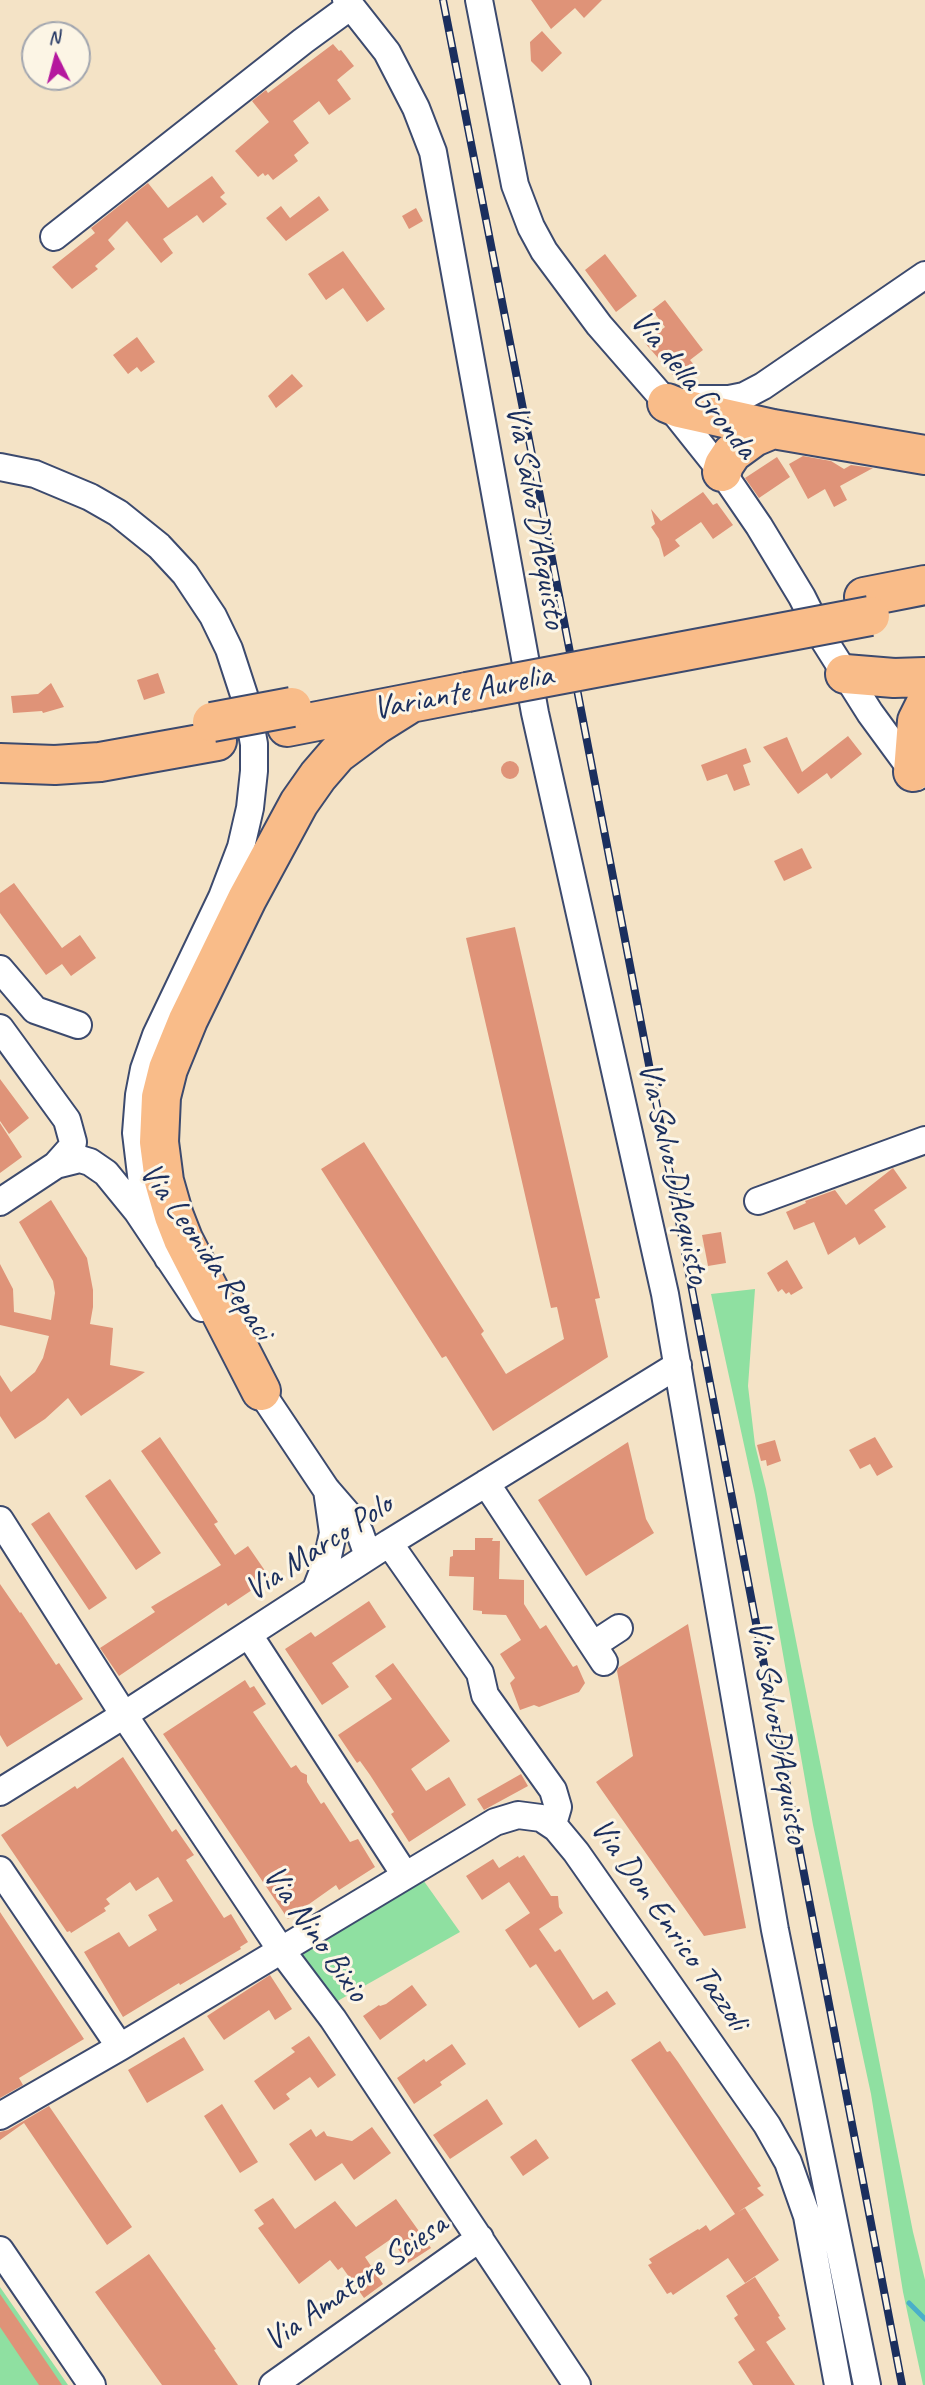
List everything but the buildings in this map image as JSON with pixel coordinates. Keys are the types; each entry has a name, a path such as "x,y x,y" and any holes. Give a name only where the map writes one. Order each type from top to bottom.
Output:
{"highway":[{"path":"664,400 679,408 773,429 925,454"},
{"path":"722,472 732,453 754,437 773,429"},
{"name":"Variante Aurelia","path":"0,763 55,765 100,762 214,732 867,606 925,585"},
{"name":"Variante Aurelia","path":"867,606 925,605"},
{"path":"845,674 894,678 925,677"},
{"name":"Variante Aurelia","path":"290,717 411,703 466,682"},
{"path":"261,1391 174,1216 164,1181 159,1142 161,1097 168,1069 188,1020 247,899 299,803 337,754 411,703"},
{"path":"919,779 917,721 925,705"},
{"name":"Variante Aurelia","path":"0,744 31,746 214,732"}],"street":[{"name":"Via della Gronda","path":"479,0 515,185 531,227 559,272 599,325 722,472 759,526 870,713 919,779"},
{"path":"54,237 349,3"},
{"name":"Via Salvo D'Acquisto","path":"349,3 387,52 416,108 433,152 535,713 665,1294 775,1930 867,2385"},
{"path":"664,400 707,400 744,396 763,386 925,275"},
{"path":"0,467 43,477 90,497 118,513 159,547 185,574 213,616 229,649 246,701 254,744 254,771 250,808 241,848 222,897 156,1035 144,1069 139,1095 136,1133 142,1183 168,1258"},
{"path":"0,969 34,1010 78,1025"},
{"path":"0,1028 73,1134 72,1147 57,1165 0,1202"},
{"path":"758,1201 925,1140"},
{"name":"Via Leonida Repaci","path":"57,1165 80,1159 90,1162 120,1187 326,1489 339,1518"},
{"name":"Via Marco Polo","path":"0,1792 249,1635 370,1555 678,1365"},
{"path":"486,1483 599,1653 619,1628"},
{"path":"339,1518 380,1527 419,1525"},
{"path":"339,1518 360,1533 370,1555 480,1673 485,1695 553,1790 558,1807 553,1824"},
{"path":"316,1590 339,1518"},
{"name":"Via Nino Bixio","path":"0,1520 124,1715 281,1950 333,2019 577,2385"},
{"path":"249,1635 405,1875"},
{"name":"Via Don Enrico Tazzoli","path":"0,2116 502,1818 541,1818 553,1824 576,1852 767,2125 788,2162 807,2217 838,2385"},
{"path":"0,1870 120,2047"},
{"name":"Via Amatore Sciesa","path":"273,2385 480,2238"},
{"path":"0,2249 92,2385"}],"green space":[{"path":"755,1289 748,1386 755,1445 766,1489 913,2232 925,2280 925,2385 903,2292 871,2094 813,1825 755,1495 711,1294"},
{"path":"421,1877 460,1932 334,2003 297,1952"},
{"path":"0,2287 68,2385 0,2385"}],"waterway":[{"path":"909,2303 925,2319"}],"railway":[{"path":"443,0 902,2385"}]}
